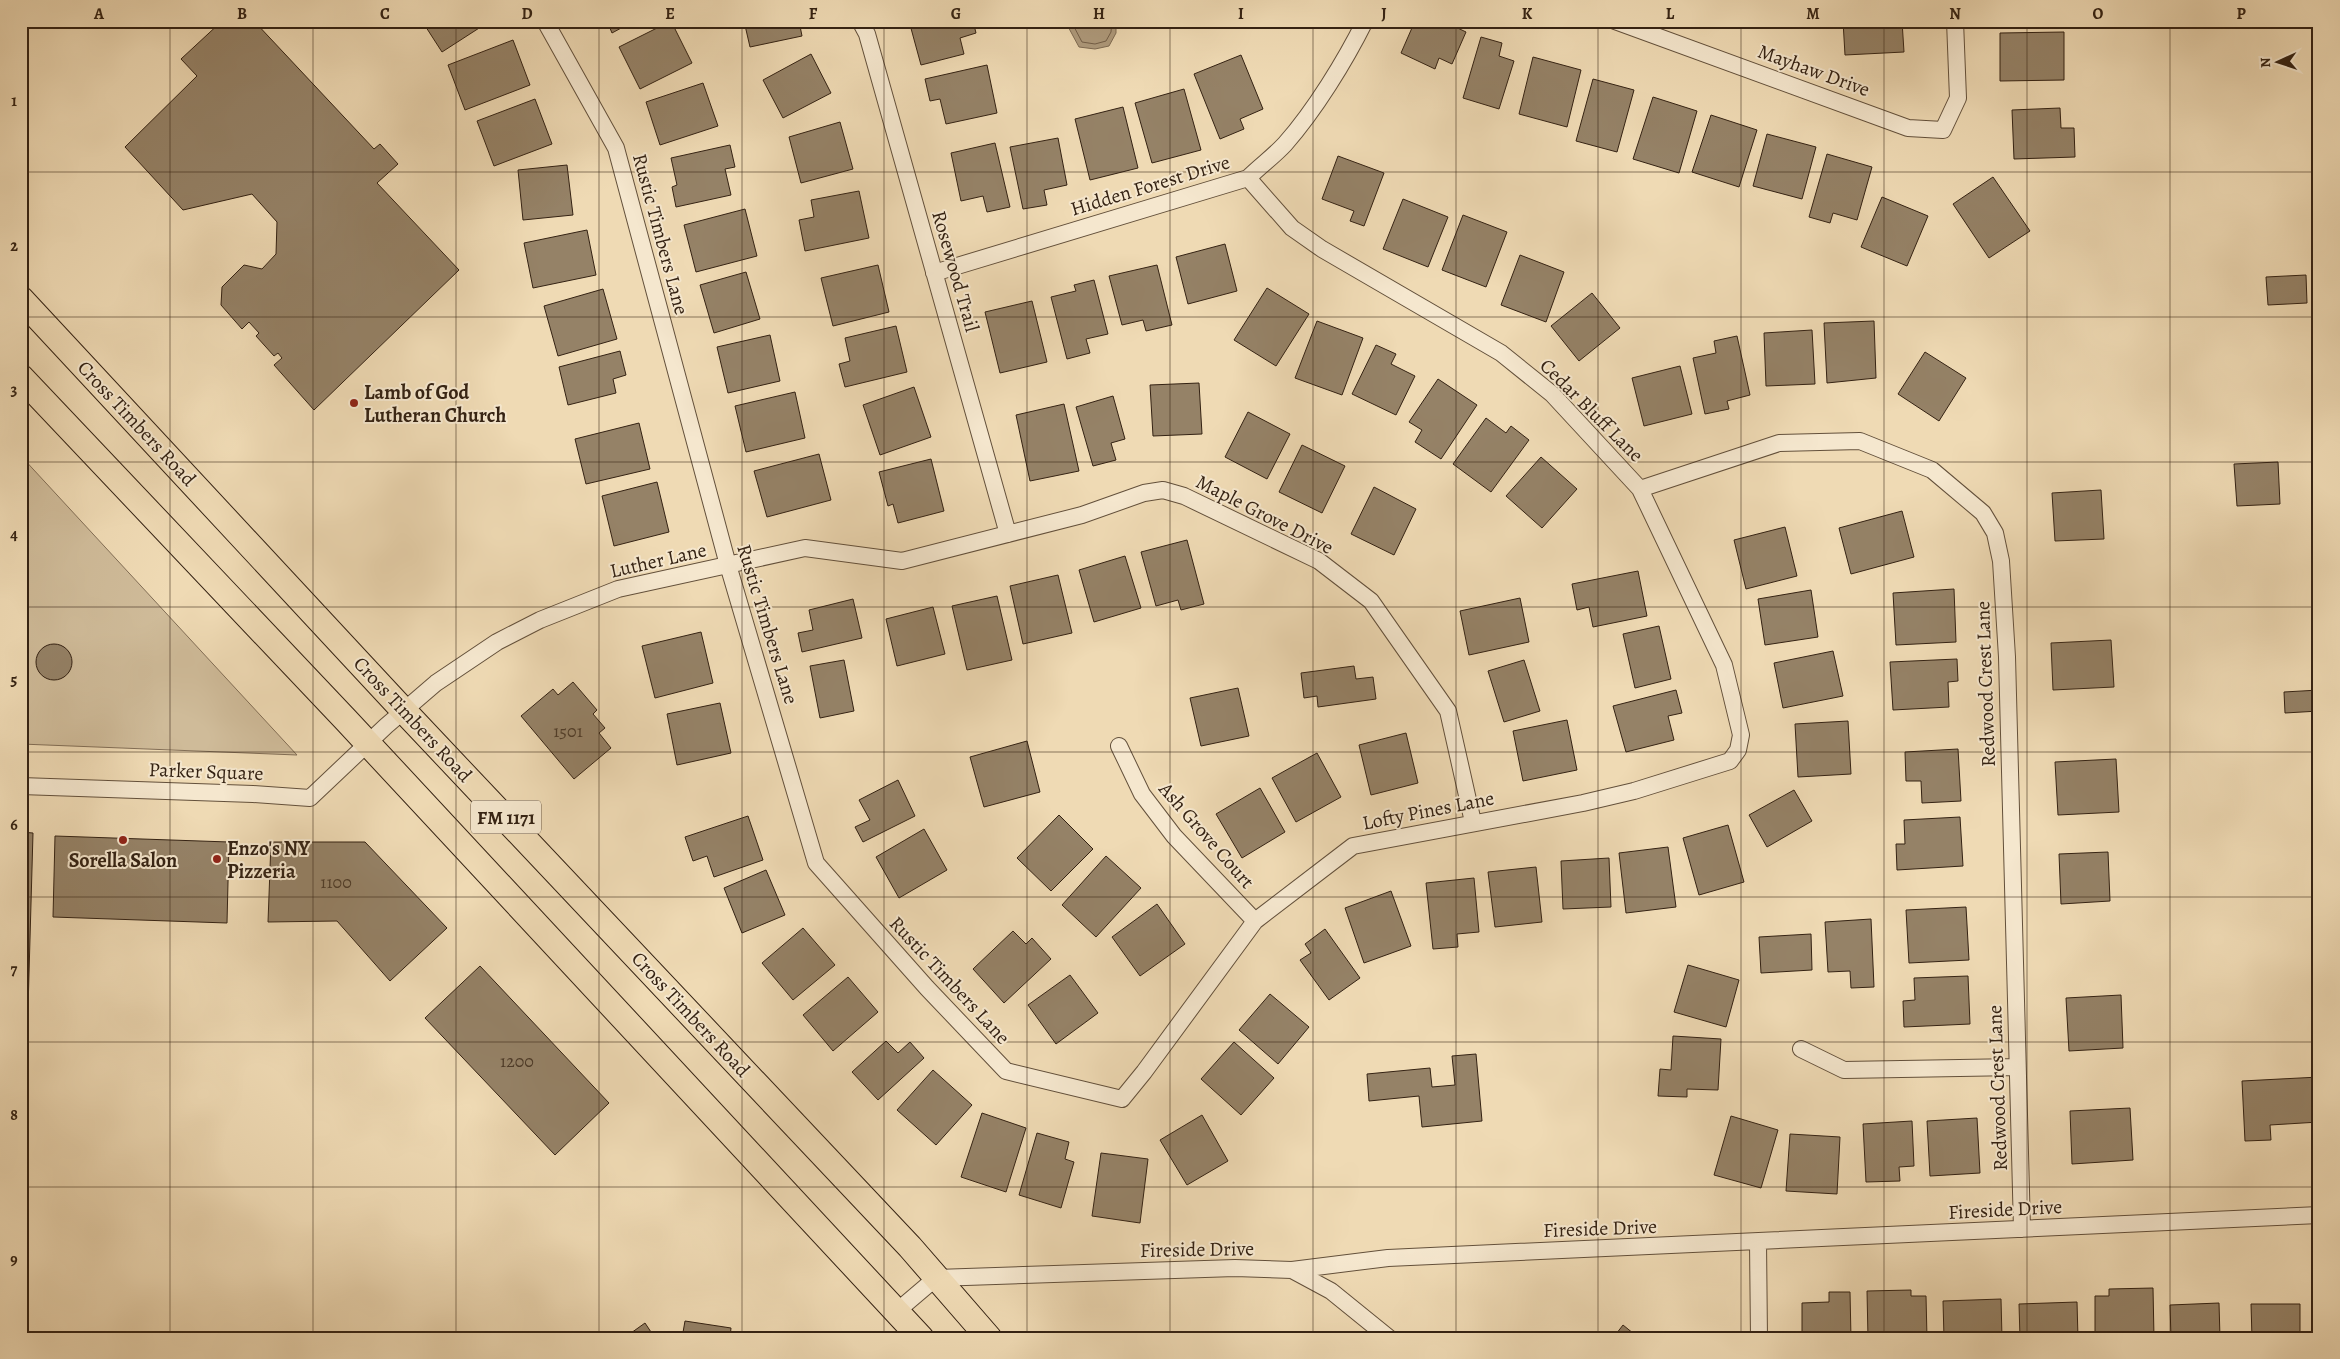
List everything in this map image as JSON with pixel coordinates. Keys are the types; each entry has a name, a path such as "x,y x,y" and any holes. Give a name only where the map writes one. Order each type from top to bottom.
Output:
{"main road":[{"name":"Cross Timbers Road","path":"22,302 404,711 806,1136 989,1338"},
{"name":"FM 1171","path":"21,377 711,1109 764,1170 921,1338"}],"street":[{"name":"Rustic Timbers Lane","path":"545,21 616,148 728,565 816,863 927,988 1006,1071 1122,1099"},
{"name":"Rosewood Trail","path":"860,21 867,34 1008,534"},
{"name":"Hidden Forest Drive","path":"934,273 1248,178 1285,144 1353,45 1365,21"},
{"name":"Mayhaw Drive","path":"1615,21 1908,128 1943,130 1958,98 1955,21"},
{"path":"1662,38 1663,21"},
{"name":"Cedar Bluff Lane","path":"1248,178 1292,228 1322,249 1501,353 1552,394 1640,488 1724,665 1741,735"},
{"name":"Redwood Crest Lane","path":"1640,488 1779,443 1860,441 1932,470 1983,513 1995,533 2001,561 2008,657 2022,1229"},
{"name":"Maple Grove Drive","path":"1008,534 1082,515 1144,493 1163,490 1184,496 1319,561 1371,601 1448,711 1473,822"},
{"name":"Luther Lane","path":"367,744 436,684 497,642 540,620 618,589 805,548 902,561 1008,534"},
{"name":"Lofty Pines Lane","path":"1122,1099 1255,921 1353,846 1473,822 1583,803 1634,791 1730,761 1738,750 1741,735"},
{"name":"Parker Square","path":"21,786 253,794 310,798 367,744"},
{"name":"Ash Grove Court","path":"1119,746 1142,794 1174,836 1255,921"},
{"path":"1801,1049 1844,1070 2017,1067"},
{"name":"Fireside Drive","path":"936,1278 1234,1268 1292,1270 1388,1258 2319,1216"},
{"path":"1758,1242 1759,1338"},
{"path":"1292,1270 1331,1291 1389,1338"},
{"path":"896,1312 936,1278"}],"shaded area":[{"path":"21,456 297,755 21,744"}],"water":[{"path":"1065,21 1116,21 1116,33 1109,46 1095,49 1079,47"}],"building":[{"path":"222,21 254,21 374,149 380,144 398,164 377,183 459,270 314,410 274,365 282,358 278,353 274,356 256,336 259,333 249,322 242,329 221,305 222,287 244,265 262,269 276,254 277,222 252,194 183,210 125,147 197,76 181,59"},
{"path":"422,21 490,21 442,52"},
{"path":"607,21 634,21 612,33"},
{"path":"671,21 692,63 640,89 619,47"},
{"path":"744,21 799,21 802,36 750,47"},
{"path":"909,21 973,21 976,33 960,38 964,54 921,65"},
{"path":"1415,21 1443,21 1466,32 1452,64 1439,58 1435,69 1401,53"},
{"path":"1843,21 1902,21 1904,52 1845,55"},
{"path":"2064,32 2064,80 2000,81 2000,33"},
{"path":"1481,37 1502,43 1499,56 1514,61 1499,109 1463,98"},
{"path":"513,40 530,85 465,110 448,65"},
{"path":"811,54 831,93 783,118 763,80"},
{"path":"1241,55 1263,109 1240,119 1244,129 1220,139 1194,74"},
{"path":"1533,57 1581,70 1567,127 1519,114"},
{"path":"987,65 997,113 946,124 940,99 930,101 925,79"},
{"path":"1593,79 1634,90 1617,152 1576,141"},
{"path":"703,83 718,126 660,145 646,102"},
{"path":"1184,89 1201,150 1152,163 1135,103"},
{"path":"1653,97 1697,111 1679,173 1633,159"},
{"path":"535,99 552,144 494,166 477,121"},
{"path":"1123,107 1138,168 1090,180 1075,119"},
{"path":"2060,108 2061,128 2074,128 2075,157 2014,159 2012,110"},
{"path":"1711,115 1757,130 1739,187 1692,172"},
{"path":"840,122 853,169 801,183 789,137"},
{"path":"1767,134 1816,147 1802,199 1753,186"},
{"path":"1058,138 1067,185 1044,190 1047,205 1023,209 1010,147"},
{"path":"995,143 1010,207 987,212 983,196 961,201 951,153"},
{"path":"730,145 735,167 725,169 731,195 676,207 672,187 677,185 671,158"},
{"path":"1827,154 1872,167 1857,220 1833,213 1830,223 1809,217"},
{"path":"1338,156 1384,173 1364,226 1350,221 1354,211 1322,199"},
{"path":"567,165 573,215 523,220 518,170"},
{"path":"1993,177 2030,231 1989,258 1953,204"},
{"path":"859,191 869,238 805,251 799,220 814,217 811,200"},
{"path":"1882,197 1928,216 1907,266 1861,247"},
{"path":"1403,199 1448,217 1428,267 1383,249"},
{"path":"745,209 757,256 696,272 684,225"},
{"path":"1463,215 1507,232 1486,287 1442,270"},
{"path":"587,230 596,275 533,288 524,243"},
{"path":"1225,244 1237,291 1188,304 1176,257"},
{"path":"1520,255 1564,272 1546,322 1501,305"},
{"path":"878,265 889,312 833,326 821,278"},
{"path":"1157,265 1172,325 1146,331 1143,320 1122,325 1109,276"},
{"path":"746,272 760,319 714,333 700,285"},
{"path":"2306,275 2307,303 2268,305 2266,277"},
{"path":"1094,280 1108,334 1086,339 1090,353 1067,359 1051,297 1076,291 1074,285"},
{"path":"1267,288 1309,314 1276,366 1234,340"},
{"path":"603,289 617,339 558,356 544,306"},
{"path":"1592,293 1620,328 1579,361 1551,326"},
{"path":"1032,301 1047,362 1000,373 985,312"},
{"path":"1317,321 1363,338 1342,395 1295,378"},
{"path":"1874,321 1876,378 1827,383 1824,323"},
{"path":"896,326 907,372 845,387 839,364 850,361 845,338"},
{"path":"1812,330 1815,384 1766,386 1764,333"},
{"path":"770,335 780,381 728,393 717,347"},
{"path":"1737,336 1750,395 1727,401 1729,409 1705,414 1693,358 1716,353 1714,341"},
{"path":"1376,345 1396,354 1391,364 1415,376 1396,415 1352,394"},
{"path":"620,351 626,375 613,379 616,393 568,405 559,367"},
{"path":"1925,352 1966,378 1939,421 1898,394"},
{"path":"1680,366 1692,414 1644,426 1632,378"},
{"path":"1438,379 1477,405 1441,459 1415,442 1422,430 1409,422"},
{"path":"1199,383 1202,434 1153,436 1150,385"},
{"path":"914,387 931,437 880,455 863,405"},
{"path":"795,392 805,438 746,452 735,406"},
{"path":"1113,396 1125,439 1111,443 1116,460 1093,466 1076,407"},
{"path":"1064,404 1079,471 1030,481 1016,415"},
{"path":"1248,412 1290,434 1267,479 1225,457"},
{"path":"1486,418 1506,433 1511,426 1529,440 1491,492 1453,464"},
{"path":"639,423 650,469 586,484 575,439"},
{"path":"1302,445 1345,466 1322,513 1279,492"},
{"path":"819,454 831,500 767,517 754,471"},
{"path":"1541,457 1577,489 1542,528 1506,496"},
{"path":"931,459 944,511 898,523 893,504 888,506 879,472"},
{"path":"2278,462 2280,504 2237,506 2234,464"},
{"path":"657,482 669,532 614,546 602,496"},
{"path":"1374,487 1416,509 1394,555 1351,534"},
{"path":"2101,490 2104,539 2055,541 2052,493"},
{"path":"1902,511 1914,557 1851,574 1839,528"},
{"path":"1785,527 1797,576 1746,589 1734,540"},
{"path":"1187,540 1204,604 1181,610 1178,600 1156,606 1141,552"},
{"path":"1125,556 1141,608 1094,622 1079,570"},
{"path":"1638,571 1647,616 1593,627 1589,607 1577,610 1572,584"},
{"path":"1058,575 1072,633 1023,644 1010,586"},
{"path":"1954,589 1956,642 1896,645 1893,593"},
{"path":"1811,590 1818,637 1765,645 1758,599"},
{"path":"997,596 1012,660 967,670 952,606"},
{"path":"1520,598 1529,642 1469,655 1460,611"},
{"path":"853,599 862,638 802,652 798,633 813,630 809,610"},
{"path":"933,607 945,654 897,666 886,619"},
{"path":"1659,626 1671,679 1635,688 1623,634"},
{"path":"701,632 713,683 655,698 642,646"},
{"path":"2111,640 2114,687 2053,690 2051,643"},
{"path":"54,644 61,645 67,649 71,655 71,669 67,675 61,679 54,680 47,679 41,675 37,669 36,662 37,655 41,649 47,645"},
{"path":"1833,651 1843,696 1783,708 1774,663"},
{"path":"1957,659 1958,681 1948,682 1949,707 1893,710 1890,662"},
{"path":"844,660 854,711 820,718 810,666"},
{"path":"1524,660 1540,711 1504,722 1488,671"},
{"path":"1354,666 1356,679 1373,677 1376,699 1318,707 1317,696 1304,698 1301,673"},
{"path":"573,682 597,710 593,714 605,728 599,733 611,748 574,779 521,716 553,689 558,695"},
{"path":"1238,688 1249,736 1201,746 1190,698"},
{"path":"1676,690 1682,713 1668,716 1674,740 1626,752 1613,706"},
{"path":"2319,690 2319,711 2285,713 2284,692"},
{"path":"720,703 731,753 677,765 667,714"},
{"path":"1567,720 1577,770 1523,781 1513,731"},
{"path":"1848,721 1851,774 1798,777 1795,724"},
{"path":"1406,733 1418,783 1371,795 1359,745"},
{"path":"1027,741 1040,792 984,807 970,757"},
{"path":"1958,749 1961,801 1922,803 1921,781 1906,781 1905,752"},
{"path":"1317,753 1341,797 1296,822 1272,778"},
{"path":"2116,759 2119,812 2058,815 2055,762"},
{"path":"898,780 915,816 863,842 855,827 870,820 859,800"},
{"path":"1260,788 1285,832 1242,858 1216,814"},
{"path":"1794,790 1812,821 1767,847 1749,815"},
{"path":"1059,815 1093,849 1051,891 1017,858"},
{"path":"748,816 763,860 714,877 707,856 693,861 685,837"},
{"path":"1960,817 1963,866 1897,870 1896,844 1905,844 1904,820"},
{"path":"1728,825 1744,882 1699,895 1683,838"},
{"path":"924,829 947,870 899,898 876,857"},
{"path":"21,832 33,833 28,1009 21,1009"},
{"path":"55,836 229,842 227,923 53,917"},
{"path":"271,842 365,842 447,928 390,981 337,921 268,922"},
{"path":"1668,847 1676,907 1626,913 1619,853"},
{"path":"2108,852 2110,901 2061,904 2059,854"},
{"path":"1106,856 1141,888 1096,937 1062,905"},
{"path":"1609,858 1611,907 1563,909 1561,861"},
{"path":"1536,867 1542,922 1495,927 1488,872"},
{"path":"766,870 785,915 742,933 724,888"},
{"path":"1474,878 1479,932 1457,934 1458,947 1433,949 1426,883"},
{"path":"1391,891 1411,946 1364,963 1345,908"},
{"path":"1157,904 1185,944 1140,976 1112,937"},
{"path":"1966,907 1969,960 1909,963 1906,910"},
{"path":"1871,919 1874,987 1851,988 1850,971 1828,972 1825,922"},
{"path":"803,928 835,965 793,1000 762,963"},
{"path":"1325,929 1360,978 1329,1000 1300,960 1311,953 1305,944"},
{"path":"1013,931 1026,944 1032,938 1051,959 1004,1003 973,969"},
{"path":"1811,934 1812,970 1761,973 1759,937"},
{"path":"1688,965 1739,980 1726,1027 1674,1012"},
{"path":"480,966 609,1103 555,1155 425,1018"},
{"path":"1070,975 1098,1013 1056,1044 1028,1005"},
{"path":"1968,976 1970,1024 1904,1027 1903,1001 1915,1000 1914,978"},
{"path":"848,977 878,1012 833,1051 803,1015"},
{"path":"1270,994 1309,1027 1278,1064 1239,1030"},
{"path":"2121,995 2123,1048 2069,1051 2066,998"},
{"path":"1673,1036 1721,1039 1718,1090 1687,1089 1687,1097 1658,1096 1660,1069 1671,1070"},
{"path":"886,1041 898,1053 910,1042 924,1058 878,1100 852,1072"},
{"path":"1234,1042 1274,1078 1241,1115 1201,1079"},
{"path":"1476,1054 1482,1121 1422,1127 1419,1096 1369,1101 1367,1074 1430,1068 1432,1087 1455,1085 1452,1056"},
{"path":"933,1070 972,1105 936,1145 897,1110"},
{"path":"2319,1077 2319,1122 2270,1125 2271,1140 2245,1141 2242,1081"},
{"path":"2130,1108 2133,1160 2072,1164 2070,1111"},
{"path":"982,1113 1026,1128 1006,1192 961,1177"},
{"path":"1202,1115 1228,1161 1187,1185 1160,1140"},
{"path":"1731,1116 1778,1130 1761,1188 1714,1175"},
{"path":"1977,1118 1980,1173 1930,1176 1927,1121"},
{"path":"1912,1121 1914,1166 1899,1167 1900,1181 1866,1182 1863,1124"},
{"path":"1037,1133 1069,1142 1065,1159 1074,1162 1061,1208 1019,1195"},
{"path":"1790,1134 1840,1137 1837,1194 1786,1191"},
{"path":"1101,1153 1148,1159 1140,1223 1092,1216"},
{"path":"2153,1288 2154,1338 2095,1338 2095,1296 2109,1296 2109,1289"},
{"path":"1911,1290 1911,1296 1926,1296 1927,1338 1868,1338 1867,1291"},
{"path":"1829,1292 1850,1292 1851,1338 1802,1338 1802,1303 1829,1302"},
{"path":"2001,1299 2002,1338 1944,1338 1943,1301"},
{"path":"2077,1302 2078,1338 2020,1338 2019,1304"},
{"path":"2219,1303 2220,1338 2171,1338 2170,1305"},
{"path":"2251,1304 2300,1304 2300,1338 2252,1338"},
{"path":"685,1321 731,1328 730,1338 682,1338"},
{"path":"645,1323 655,1338 624,1338"},
{"path":"1623,1325 1639,1338 1613,1338"}],"place":[{"name":"Lamb of God Lutheran Church","path":"354,403"},
{"name":"Sorella Salon","path":"123,840"},
{"name":"Enzo's NY Pizzeria","path":"217,859"}]}
